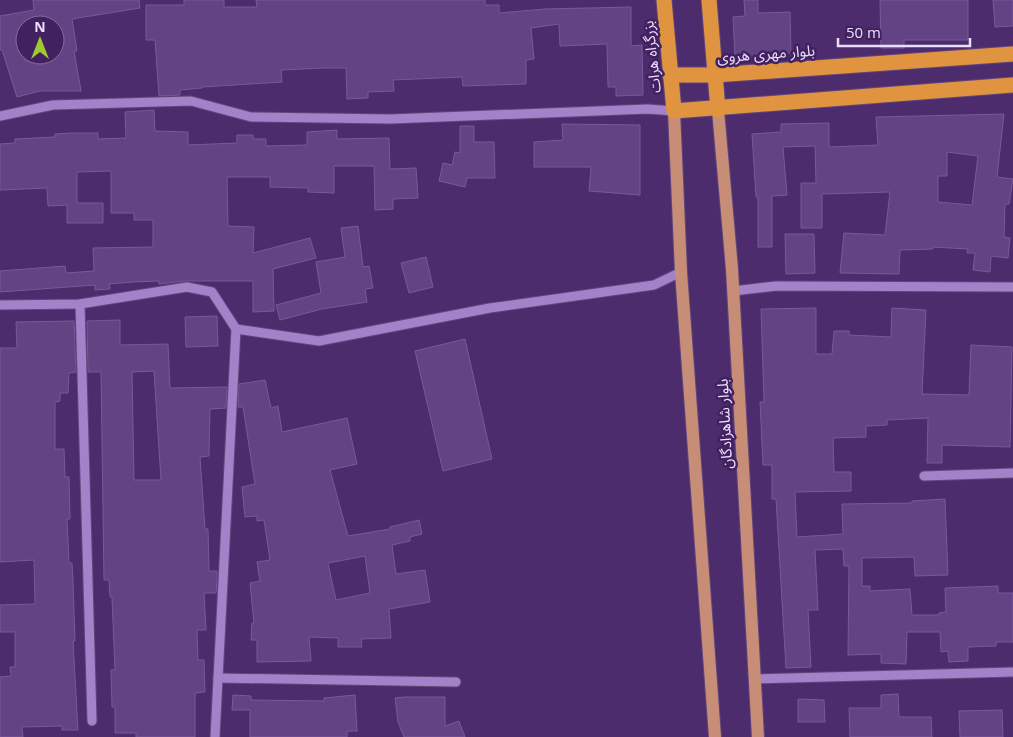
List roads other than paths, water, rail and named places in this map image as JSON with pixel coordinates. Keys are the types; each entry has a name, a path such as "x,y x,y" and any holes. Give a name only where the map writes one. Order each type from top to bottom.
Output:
{"highway":[{"name":"بزرگراه هرات","path":"664,0 674,112"},
{"path":"709,0 718,110"},
{"name":"بلوار مهری هروی","path":"670,75 714,75 1013,54"},
{"path":"674,112 1013,85"}],"main road":[{"name":"بلوار شاهزادگان","path":"718,110 733,291 758,737"},
{"name":"بلوار شاهزادگان","path":"674,112 681,272 716,737"}],"street":[{"path":"0,116 53,105 191,101 251,117 391,118 648,109 674,112"},
{"path":"236,329 319,341 490,308 654,285 681,272"},
{"path":"733,291 776,286 1013,287"},
{"path":"0,305 80,304 187,287 212,292 236,329 216,737"},
{"path":"80,304 92,721"},
{"path":"924,476 1013,473"},
{"path":"755,680 1013,672"},
{"path":"218,678 456,682"}]}
